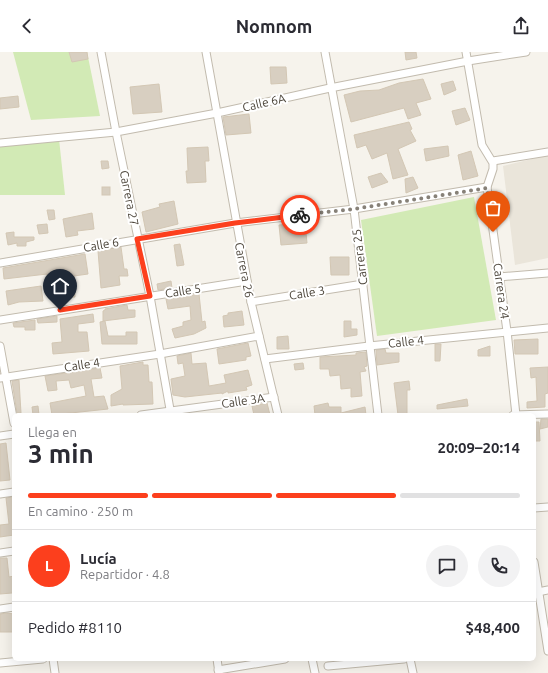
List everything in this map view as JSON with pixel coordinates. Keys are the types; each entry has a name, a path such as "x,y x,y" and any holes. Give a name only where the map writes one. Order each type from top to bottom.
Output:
{"street":[{"name":"Carrera 27","path":"102,52 137,239 150,296 170,413"},
{"name":"Carrera 26","path":"206,52 235,223 251,302 278,413"},
{"name":"Carrera 25","path":"325,52 330,88 354,209 378,413"},
{"path":"466,52 482,145 492,161 548,152"},
{"name":"Calle 6A","path":"0,143 116,132 217,114 330,88 468,61 526,52"},
{"name":"Carrera 24","path":"492,161 494,168 487,188 507,331 515,413"},
{"name":"Calle 6","path":"0,263 235,223 354,209 487,188"},
{"path":"499,277 548,272"},
{"name":"Calle 5","path":"0,320 247,281"},
{"name":"Calle 3","path":"251,302 363,284"},
{"name":"Calle 4","path":"264,359 369,346 548,328"},
{"name":"Calle 4","path":"3,377 160,354 259,336"},
{"path":"0,346 3,377 12,415"},
{"name":"Calle 3A","path":"170,413 274,397"},
{"path":"536,414 548,414"},
{"path":"0,436 12,434"},
{"path":"0,494 12,492"},
{"path":"536,508 548,507"},
{"path":"0,553 12,551"},
{"path":"536,577 548,650"},
{"path":"538,592 548,590"},
{"path":"0,609 12,607"},
{"path":"0,663 22,661"},
{"path":"53,661 55,673"},
{"path":"217,661 219,672 275,661"},
{"path":"312,661 315,673"},
{"path":"328,666 382,661"},
{"path":"410,661 413,673"}],"shaded area":[{"path":"548,155 548,258 515,265 503,166"}],"green space":[{"path":"13,52 87,52 100,116 31,120"},
{"path":"59,139 65,195 0,195 0,146"},
{"path":"474,197 496,320 377,336 361,220"}],"building":[{"path":"69,52 87,52 88,59 72,62"},
{"path":"405,52 416,52 417,58 406,60"},
{"path":"270,67 286,67 287,83 271,84"},
{"path":"423,79 431,99 416,103 421,115 408,119 404,108 351,122 344,95 360,91 379,90 399,83"},
{"path":"453,81 456,90 444,95 441,84"},
{"path":"159,84 162,112 133,114 130,87"},
{"path":"18,96 19,107 0,109 0,98"},
{"path":"465,108 470,120 456,125 452,111"},
{"path":"249,114 251,133 226,135 223,117"},
{"path":"409,122 412,129 410,130 416,141 398,149 408,175 393,179 387,153 372,159 366,145 357,148 354,135"},
{"path":"448,146 449,156 426,161 424,149"},
{"path":"208,147 209,161 205,161 206,182 187,183 187,148"},
{"path":"471,151 478,176 463,180 458,155"},
{"path":"101,161 108,161 109,168 102,169"},
{"path":"381,173 388,182 372,188 368,177"},
{"path":"413,177 418,188 406,193 405,179"},
{"path":"102,187 110,187 110,195 102,195"},
{"path":"174,201 178,224 146,232 142,212 160,207 159,204"},
{"path":"47,210 54,210 55,219 49,220"},
{"path":"92,213 94,229 77,231 78,235 66,237 63,219"},
{"path":"305,223 307,243 281,245 279,225"},
{"path":"47,224 48,233 39,234 37,225"},
{"path":"14,232 14,237 34,237 34,240 26,242 26,246 17,246 17,243 8,245 6,233"},
{"path":"180,244 184,265 177,266 174,245"},
{"path":"121,247 124,269 127,269 128,276 119,276 120,285 101,288 98,251"},
{"path":"85,254 88,274 74,276 75,297 56,298 54,275 47,276 47,274 4,279 3,268"},
{"path":"330,257 349,257 349,275 331,275"},
{"path":"171,281 172,288 158,290 157,284"},
{"path":"41,286 43,301 19,302 8,305 6,291"},
{"path":"199,294 202,322 205,321 206,328 194,334 175,338 172,329 183,326 183,322 191,320 190,306 168,309 166,299"},
{"path":"127,305 128,310 135,310 135,317 103,321 103,311 105,309"},
{"path":"242,311 244,325 224,327 223,316 228,315 228,313"},
{"path":"93,314 94,322 78,324 78,332 87,332 89,351 53,354 52,343 62,342 60,319"},
{"path":"57,316 57,322 38,323 37,319"},
{"path":"35,320 35,330 25,330 25,327 14,327 13,323"},
{"path":"105,321 108,336 126,336 126,332 137,332 137,344 102,344 100,322"},
{"path":"344,321 351,321 351,329 357,329 357,335 344,337"},
{"path":"288,336 289,349 277,349 277,337"},
{"path":"538,339 538,354 515,354 514,340"},
{"path":"248,343 251,356 246,357 246,360 219,364 217,349"},
{"path":"435,344 441,344 440,361 435,361"},
{"path":"490,346 490,356 478,356 478,350"},
{"path":"385,349 386,353 399,353 399,362 377,365 376,350"},
{"path":"366,352 367,366 364,367 366,371 360,372 362,396 351,397 351,388 341,389 340,375 330,376 329,369 320,369 320,357 356,355 356,353"},
{"path":"191,353 192,364 206,363 209,386 226,383 224,375 248,370 252,385 246,387 247,390 228,393 228,391 222,394 185,397 173,395 171,379 185,376 183,363 178,364 177,356"},
{"path":"143,362 143,365 148,365 149,382 152,382 153,404 123,404 111,406 111,395 122,389 120,366"},
{"path":"303,363 304,369 295,370 294,364"},
{"path":"548,367 548,393 545,394 545,407 527,408 527,402 537,401 536,377 531,378 530,368"},
{"path":"100,368 102,378 91,379 94,397 104,396 108,409 71,413 52,413 50,403 86,396 84,385 71,388 69,380 56,381 57,390 48,391 45,376"},
{"path":"19,380 21,413 17,413 12,381"},
{"path":"409,381 410,390 407,390 407,413 398,413 394,383"},
{"path":"467,399 468,406 437,409 437,405"},
{"path":"267,403 270,413 254,413 252,406"},
{"path":"328,403 329,407 341,407 341,413 315,413 314,406"},
{"path":"38,406 39,413 33,413 32,407"},
{"path":"365,407 366,413 341,413"},
{"path":"541,419 548,419 548,427 540,429"},
{"path":"536,422 539,422 540,441 536,441"},
{"path":"6,443 10,480 0,481 0,444"},
{"path":"12,497 12,535 0,537 0,525 9,524 6,498"},
{"path":"0,558 7,558 9,577 12,576 12,593 0,594"},
{"path":"0,614 12,614 12,632 0,632"}],"way so far":[{"path":"300,215 354,209 487,188 493,232"}],"route":[{"path":"60,310 150,296 137,239 235,223 300,215"}]}
